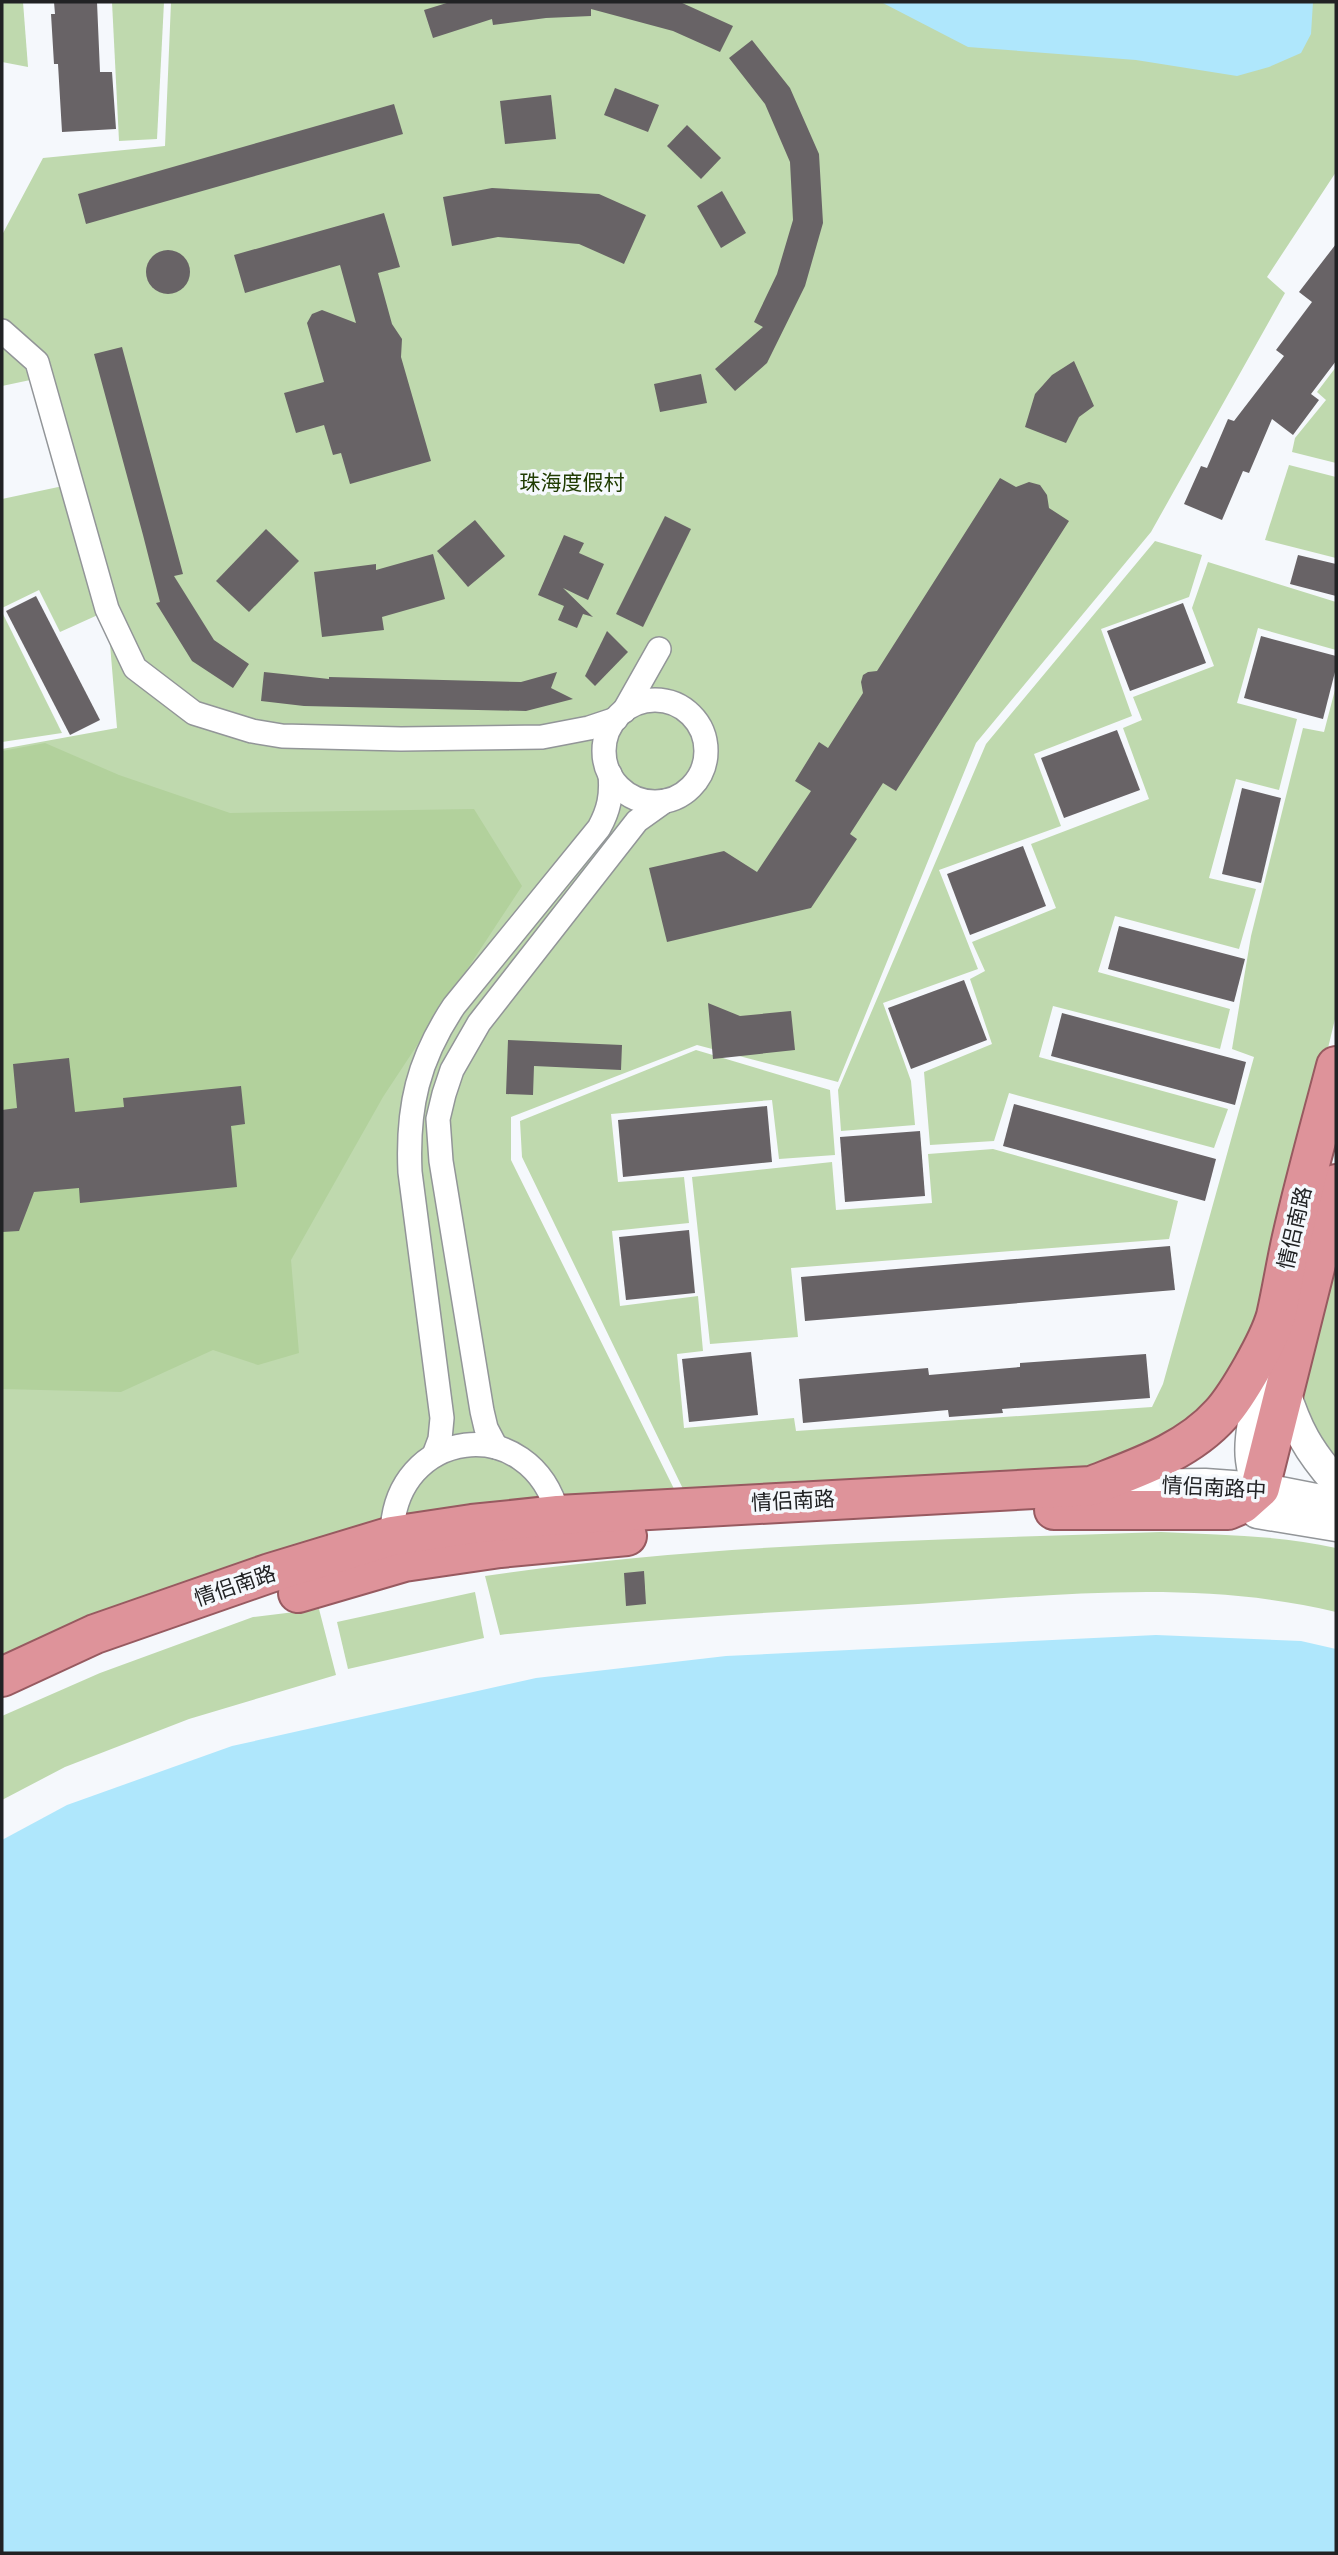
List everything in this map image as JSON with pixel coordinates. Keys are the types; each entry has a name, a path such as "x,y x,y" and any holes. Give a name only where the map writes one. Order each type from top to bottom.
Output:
{"highway":[{"name":"情侣南路","path":"2,1677 95,1634 270,1573 392,1536 558,1515 1091,1486 1169,1454 1221,1414 1237,1392 1275,1319 1292,1238 1336,1066"},
{"name":"情侣南路","path":"2,1702 56,1676 191,1627 404,1562 500,1548 656,1533 1030,1511 1148,1508 1228,1510 1242,1504 1268,1501 1284,1390 1336,1184"}],"street":[{"path":"2,331 37,362 107,608 135,668 194,713 252,731 282,736 401,739 542,737 569,740 586,747 608,768 627,793 652,802 665,801"},
{"path":"434,1455 440,1439 441,1408 409,1151 410,1115 420,1069 440,1026 454,1006 599,828 609,805 611,792 604,747 608,732 659,649 660,683 663,693 671,703"},
{"path":"496,1447 486,1429 482,1411 440,1161 438,1119 444,1094 463,1048 495,1001 637,821 665,801 686,792 694,783 705,763 706,752 705,741 697,722 681,707 671,703 646,701 589,728 542,737"},
{"path":"1268,1501 1251,1462 1251,1443 1275,1319"},
{"path":"1284,1390 1296,1425 1312,1455 1336,1482"},
{"path":"392,1536 395,1504 410,1476 434,1455 464,1445 496,1447 525,1461 537,1472 554,1499 558,1515"},
{"name":"情侣南路中","path":"1091,1486 1205,1484 1268,1501 1336,1526"},
{"name":"情侣南路中","path":"1268,1501 1336,1503"}],"green space":[{"path":"2,2 23,2 28,67 2,62"},
{"path":"112,2 164,2 157,139 119,141"},
{"name":"珠海度假村","path":"171,2 1336,2 1336,172 1267,277 1285,293 1151,532 976,743 838,1082 697,1045 511,1117 511,1160 683,1507 472,1523 2,1676 2,749 117,728 107,608 37,362 2,331 2,235 43,158 165,146"},
{"path":"2,344 35,379 2,386"},
{"path":"1336,367 1336,463 1292,452 1295,438 1326,400 1317,392"},
{"path":"1289,465 1336,477 1336,558 1265,540"},
{"path":"63,486 100,614 60,632 39,590 2,608 2,499"},
{"path":"1155,541 1202,555 1189,597 1101,629 1132,716 1034,754 1061,826 939,870 978,969 883,1003 911,1081 915,1125 841,1131 838,1090 986,744"},
{"path":"1208,562 1336,602 1336,650 1258,628 1237,703 1297,719 1279,790 1236,779 1209,878 1256,889 1239,949 1115,916 1098,972 1230,1009 1220,1049 1053,1006 1039,1057 1228,1109 1214,1148 1009,1093 994,1141 930,1145 924,1072 992,1044 970,979 985,971 972,942 1056,908 1031,844 1149,799 1123,728 1142,720 1133,697 1214,666 1192,608"},
{"path":"2,612 62,733 2,742"},
{"path":"1336,686 1336,1015 1263,1317 1240,1365 1189,1426 1087,1473 685,1493 522,1157 520,1121 696,1050 830,1090 835,1155 779,1159 772,1100 611,1114 618,1182 684,1177 689,1223 612,1231 620,1306 698,1296 703,1351 677,1354 684,1428 794,1418 796,1431 1152,1407 1163,1384 1254,1057 1232,1049 1251,936 1303,728 1324,732"},
{"path":"45,743 119,775 230,813 474,809 522,886 383,1097 291,1260 299,1353 258,1365 213,1350 121,1392 2,1389 2,751"},
{"path":"993,1149 1178,1201 1169,1239 791,1268 798,1337 710,1344 692,1177 832,1162 836,1210 932,1203 928,1154"},
{"path":"1336,1216 1336,1471 1291,1389"},
{"path":"1161,1532 1271,1538 1336,1548 1336,1612 1233,1596 1128,1592 709,1616 500,1635 485,1576 653,1556 738,1550"},
{"path":"475,1592 484,1638 348,1669 337,1622"},
{"path":"319,1609 336,1675 189,1719 65,1767 2,1800 2,1716 100,1673 253,1617"}],"water":[{"path":"881,2 1313,2 1311,34 1301,53 1269,67 1237,76 1136,60 968,47"},
{"path":"1156,1635 1301,1641 1336,1649 1336,2553 2,2553 2,1840 67,1805 232,1746 536,1678 726,1656"}],"building":[{"path":"54,2 97,2 100,72 112,72 116,129 62,132 58,64 54,64 51,14 55,14"},
{"path":"450,2 680,2 733,26 720,52 673,31 591,9 591,16 546,18 493,25 492,19 433,38 424,10"},
{"path":"752,40 790,88 819,154 823,223 805,286 767,363 735,391 715,369 763,327 754,322 777,274 793,220 790,162 765,104 729,58"},
{"path":"615,88 659,105 648,132 604,115"},
{"path":"551,95 556,139 505,144 500,101"},
{"path":"394,104 403,134 86,224 78,194"},
{"path":"687,125 721,158 701,179 667,146"},
{"path":"492,188 599,194 646,215 624,264 579,244 498,237 452,246 443,197"},
{"path":"722,191 746,233 721,248 697,206"},
{"path":"384,213 400,267 378,273 392,324 402,339 401,357 431,461 350,484 341,453 333,455 324,425 296,433 284,393 324,382 307,323 312,314 322,310 356,323 340,265 245,293 234,255"},
{"path":"1336,244 1336,361 1311,394 1319,400 1293,435 1272,419 1249,473 1243,471 1222,520 1184,504 1201,466 1207,468 1228,419 1234,421 1284,356 1276,350 1312,302 1299,292"},
{"path":"168,250 183,257 190,272 183,287 168,294 153,287 146,272 153,257"},
{"path":"122,347 183,574 174,576 214,640 249,664 233,688 192,661 156,603 160,602 94,354"},
{"path":"1074,361 1094,406 1079,417 1066,443 1025,427 1035,394 1052,375"},
{"path":"701,374 707,403 660,412 654,384"},
{"path":"1000,478 1016,487 1029,482 1040,485 1047,495 1049,508 1069,521 896,791 883,783 850,834 857,839 811,908 667,942 649,868 724,851 757,872 811,791 795,781 819,742 828,748 863,693 863,675 877,671"},
{"path":"665,516 691,529 643,627 616,614"},
{"path":"475,520 505,556 468,587 437,551"},
{"path":"266,529 299,561 249,612 216,581"},
{"path":"564,535 584,543 579,553 604,564 588,600 563,588 593,617 583,614 577,628 558,620 564,606 538,595"},
{"path":"433,554 445,599 382,617 384,630 322,637 314,572 376,564 376,570"},
{"path":"1298,555 1336,564 1336,596 1290,584"},
{"path":"36,596 100,720 70,735 6,611"},
{"path":"1183,603 1206,663 1130,691 1107,631"},
{"path":"607,631 628,652 595,686 585,676"},
{"path":"1261,636 1336,656 1336,668 1323,719 1244,698"},
{"path":"264,672 329,679 521,682 557,672 551,688 573,699 526,711 304,706 261,701"},
{"path":"1117,730 1140,790 1064,818 1041,758"},
{"path":"1242,788 1281,798 1261,883 1222,874"},
{"path":"1023,846 1046,906 970,935 947,874"},
{"path":"1119,926 1245,959 1234,1002 1108,969"},
{"path":"964,980 987,1040 911,1069 888,1008"},
{"path":"708,1003 740,1016 791,1011 795,1050 713,1059"},
{"path":"1062,1013 1246,1062 1235,1105 1051,1056"},
{"path":"508,1040 622,1045 621,1070 534,1066 533,1095 506,1094"},
{"path":"69,1058 75,1112 124,1107 123,1098 241,1086 245,1124 231,1126 237,1187 80,1203 79,1188 34,1192 19,1231 2,1232 2,1110 17,1108 13,1064"},
{"path":"1014,1104 1216,1159 1205,1201 1003,1146"},
{"path":"767,1106 772,1162 623,1177 618,1120"},
{"path":"920,1131 925,1196 845,1202 840,1137"},
{"path":"689,1230 695,1293 626,1300 619,1237"},
{"path":"1170,1246 1175,1290 805,1321 801,1277"},
{"path":"751,1352 758,1415 689,1422 682,1359"},
{"path":"1146,1354 1150,1398 1002,1409 1003,1413 949,1417 948,1410 803,1423 799,1379 928,1368 929,1375 1020,1367 1020,1363"},
{"path":"644,1571 646,1604 626,1606 624,1573"}]}
